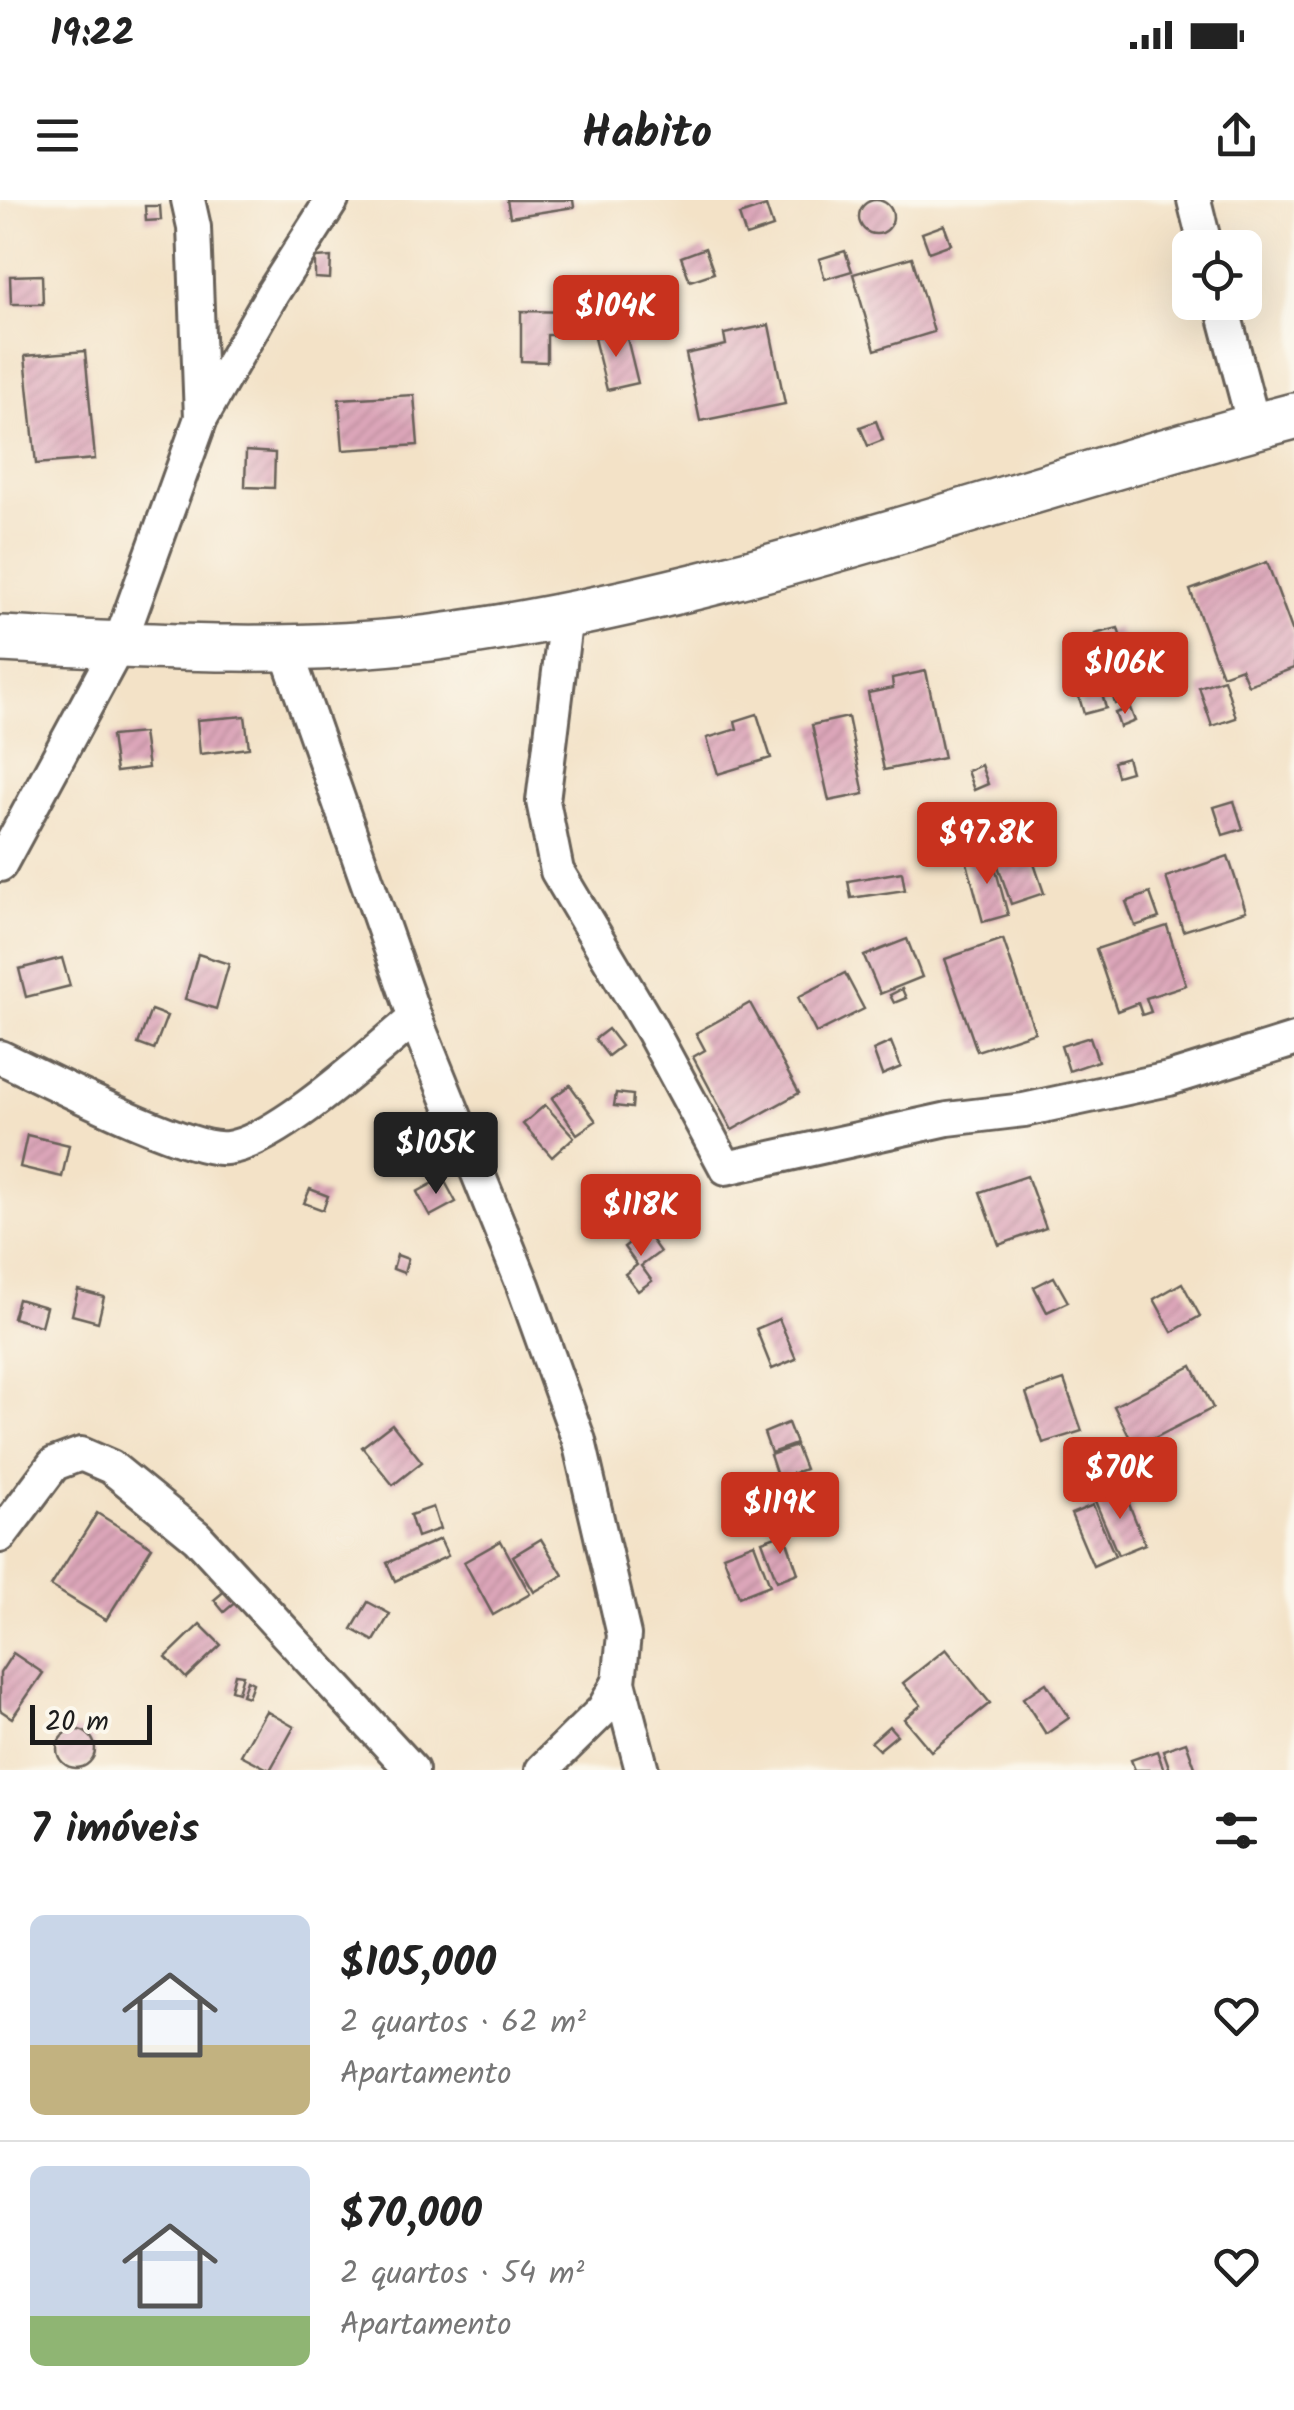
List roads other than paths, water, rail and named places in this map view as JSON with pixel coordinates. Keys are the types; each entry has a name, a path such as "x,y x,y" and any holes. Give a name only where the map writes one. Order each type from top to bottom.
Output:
{"street":[{"path":"188,200 194,227 201,418"},
{"path":"0,865 119,645 201,418 272,294 332,200"},
{"path":"1194,200 1202,230"},
{"path":"0,639 284,647 428,638 566,616 758,572 1274,421 1229,320"},
{"path":"566,616 543,801 557,871 652,1031 726,1168 948,1119 1024,1110 1169,1079 1294,1040"},
{"path":"284,647 415,1018 523,1285 579,1441 624,1635 619,1682 642,1770"},
{"path":"0,1057 171,1136 213,1149 231,1148 267,1134 415,1018"},
{"path":"0,1536 54,1464 81,1454 112,1467 196,1536 412,1770"},
{"path":"542,1770 603,1710 619,1682"}]}
